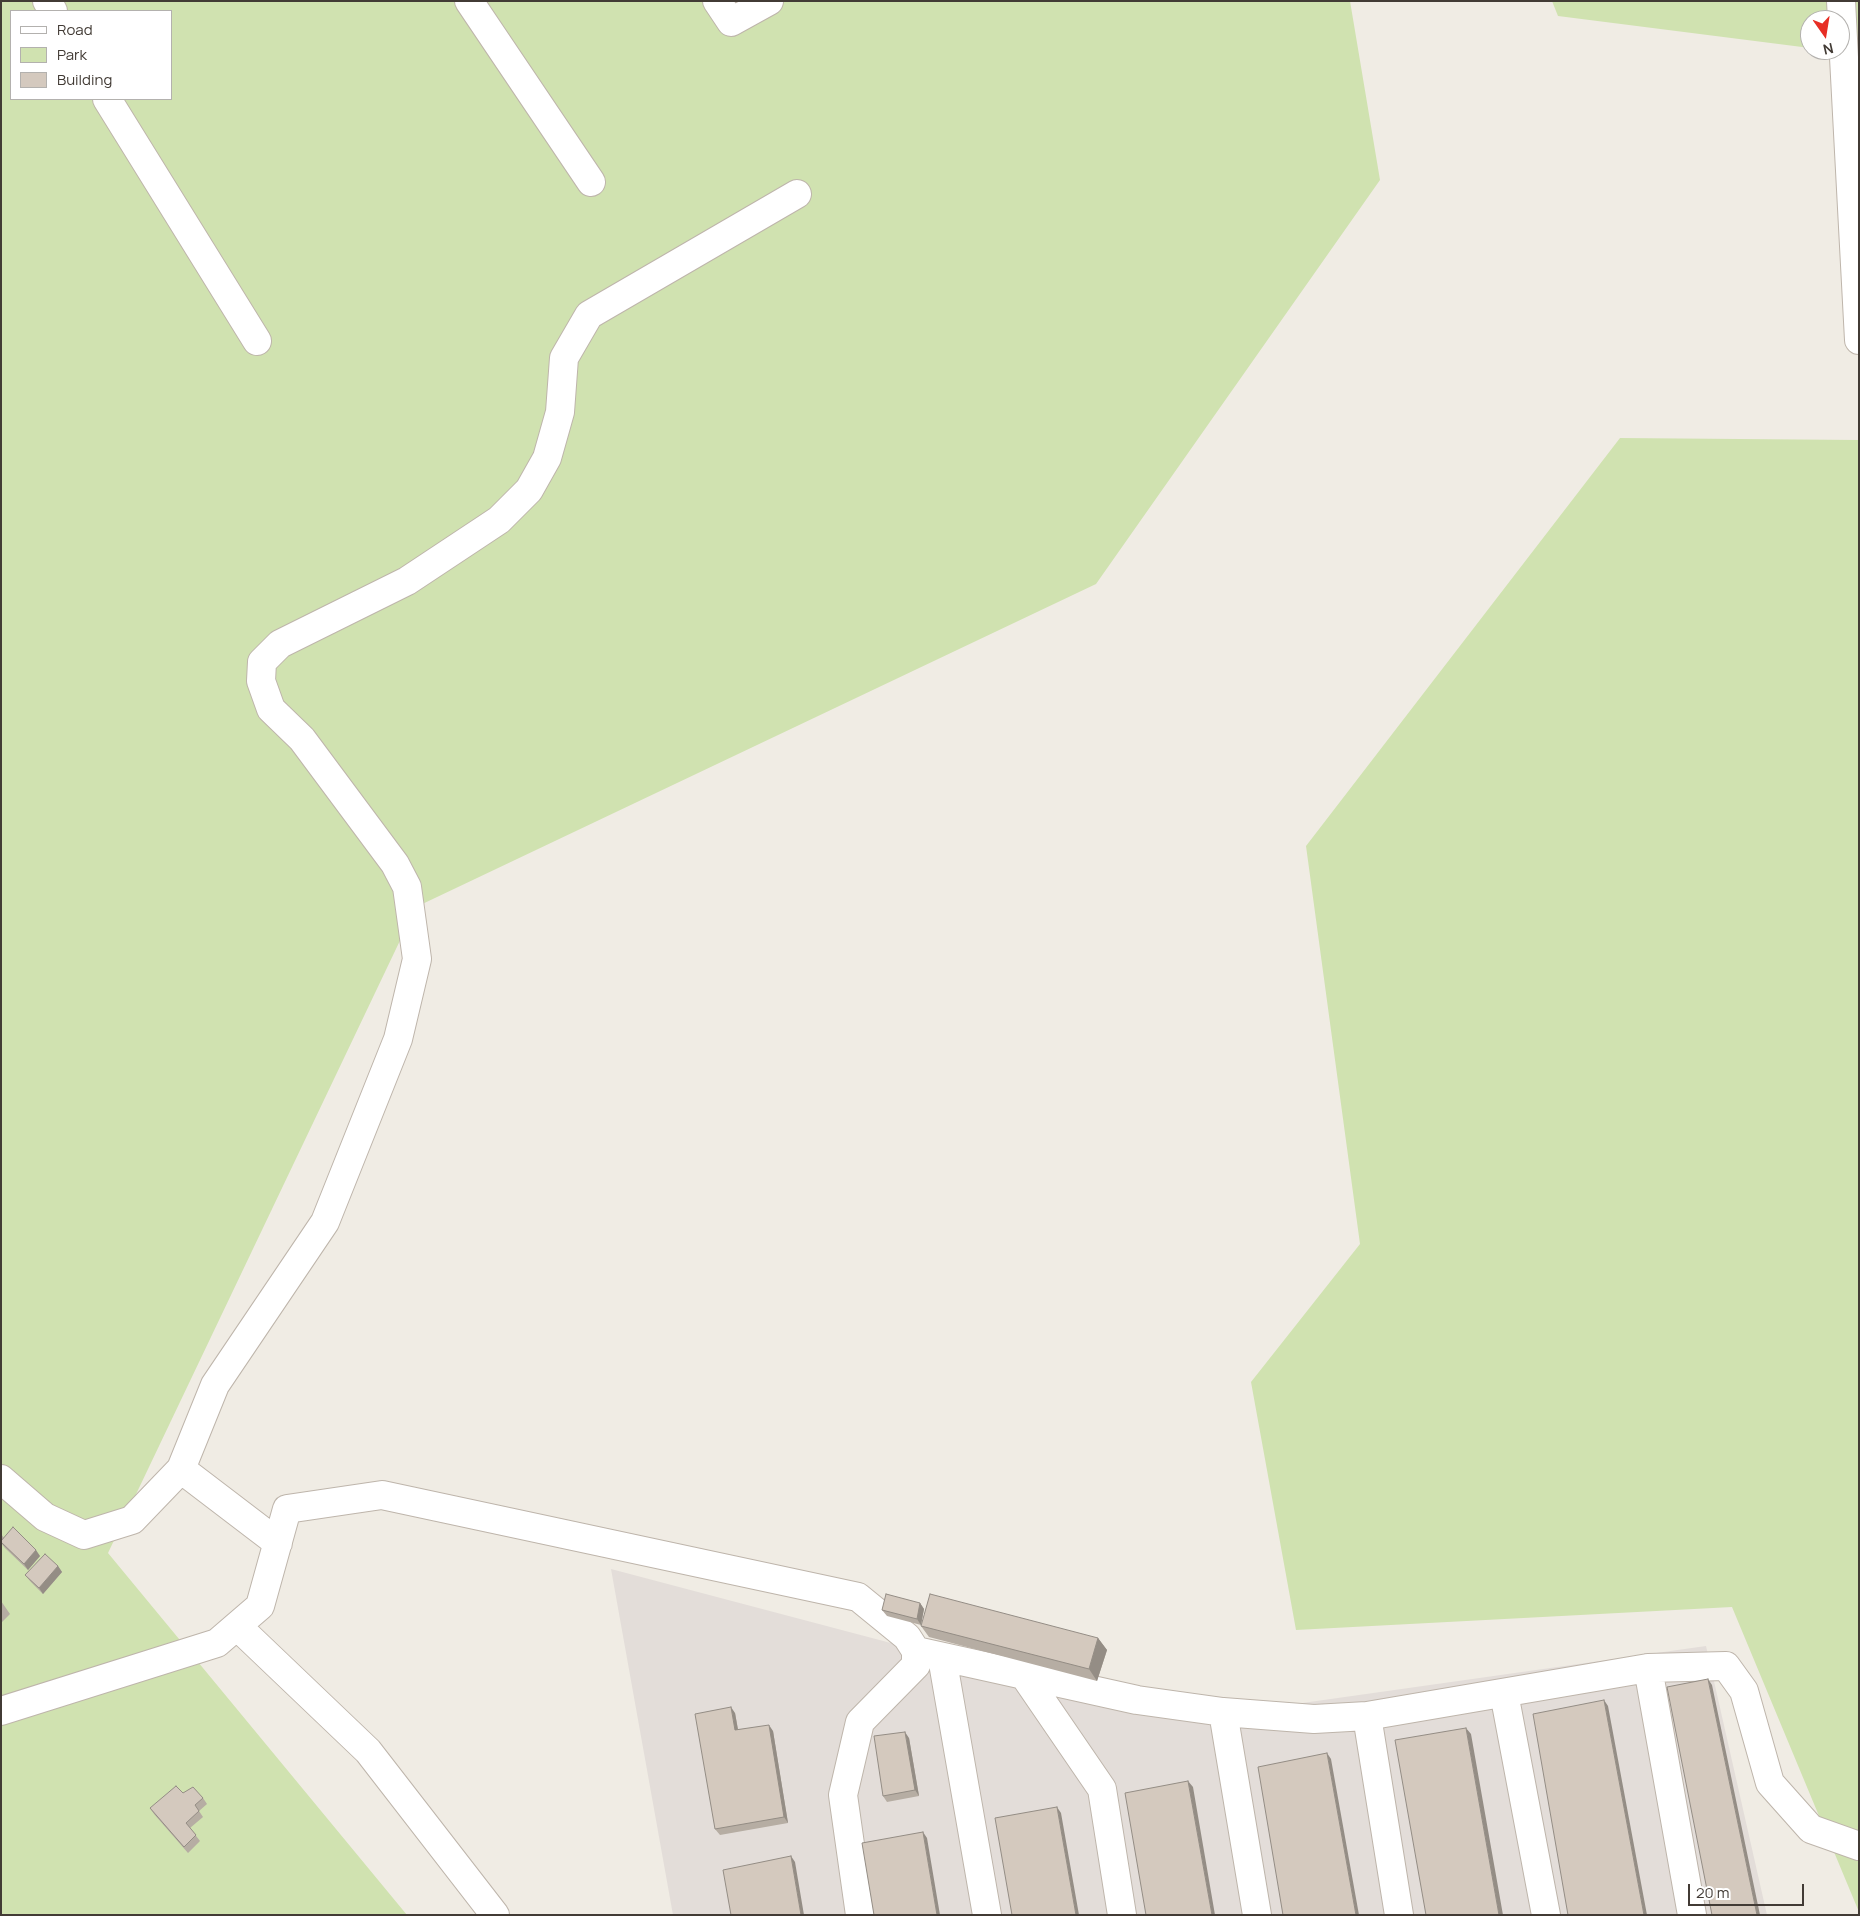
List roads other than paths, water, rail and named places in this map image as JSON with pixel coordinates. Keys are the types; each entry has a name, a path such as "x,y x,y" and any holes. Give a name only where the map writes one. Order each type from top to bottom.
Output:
{"street":[{"path":"469,1 590,182"},
{"path":"717,1 731,22 769,1"},
{"path":"1841,1 1859,340"},
{"path":"108,100 257,341"},
{"path":"1,1479 45,1517 84,1535 132,1520 182,1469 215,1385 325,1222 398,1039 417,959 406,887 396,864 302,739 271,709 261,681 262,662 280,644 407,581 499,520 529,490 547,458 560,412 564,358 589,315 797,194"},
{"path":"182,1469 278,1543"},
{"path":"1,1711 218,1643 260,1606 287,1509 382,1495 858,1597 907,1637 916,1651 916,1665 860,1722 843,1795 860,1915"},
{"path":"237,1626 368,1751 495,1915"},
{"path":"916,1651 1137,1700 1223,1712 1314,1718 1367,1716 1648,1668 1726,1666 1744,1691 1770,1783 1811,1829 1859,1846"},
{"path":"942,1657 987,1915"},
{"path":"1648,1668 1692,1915"},
{"path":"1024,1675 1102,1789 1122,1915"},
{"path":"1504,1693 1546,1915"},
{"path":"1223,1712 1257,1915"},
{"path":"1367,1716 1399,1915"}]}
